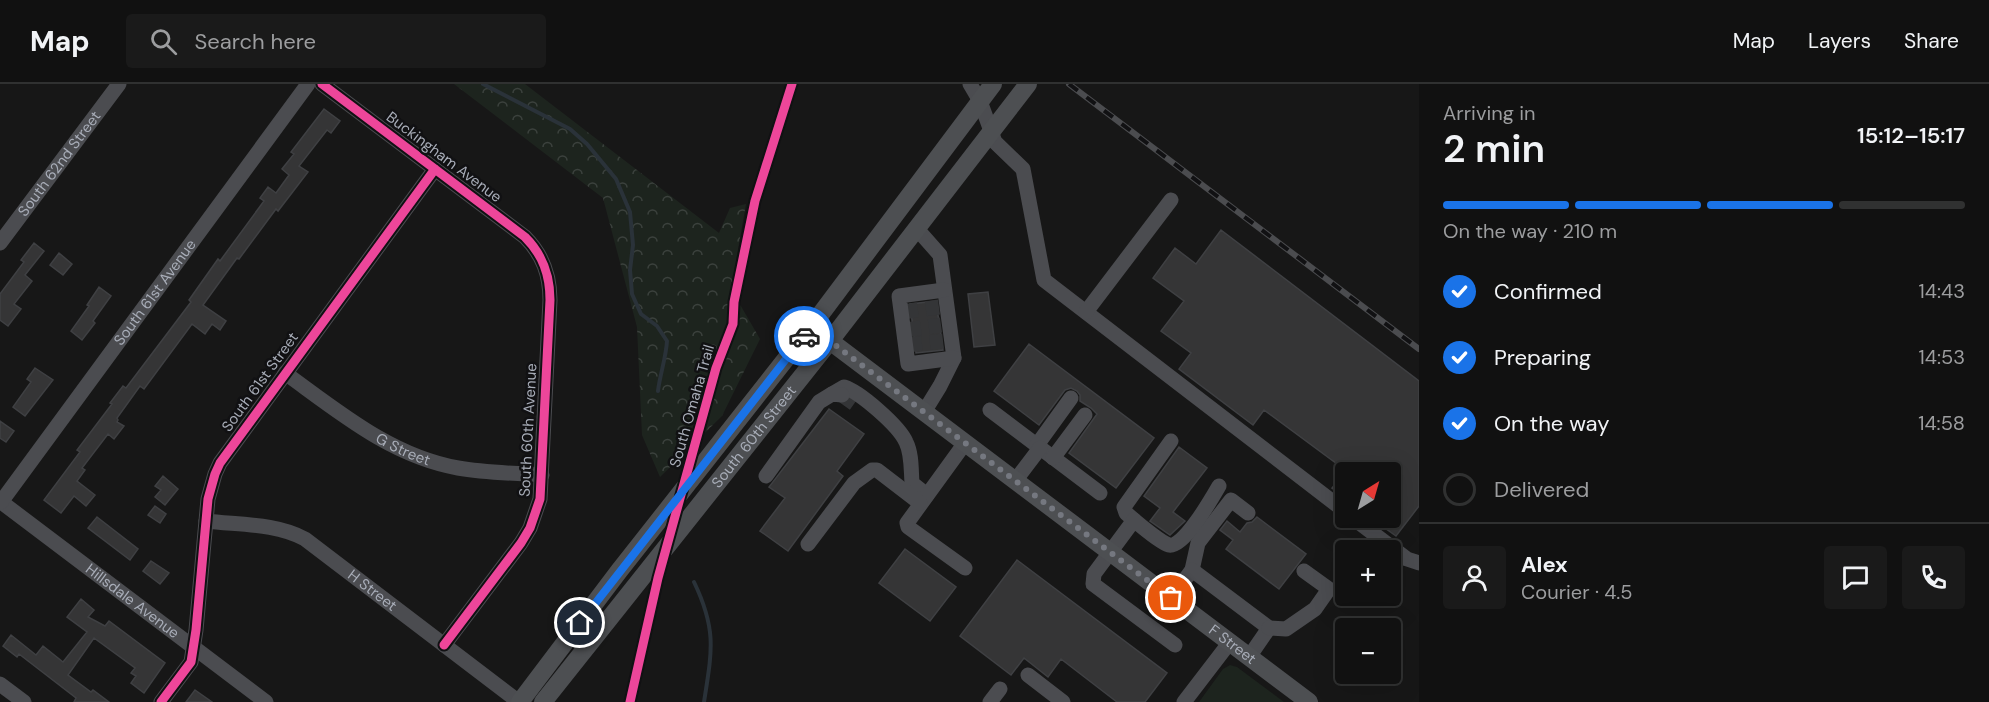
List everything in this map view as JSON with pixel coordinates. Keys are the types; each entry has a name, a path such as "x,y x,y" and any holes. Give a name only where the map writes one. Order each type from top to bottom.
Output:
{"main road":[{"name":"South 60th Street","path":"520,702 811,327 993,84"},
{"name":"South 60th Street","path":"543,702 830,341 1028,84"},
{"name":"F Street","path":"811,327 1309,702"}],"street":[{"name":"South 62nd Street","path":"0,243 119,84"},
{"name":"South 61st Avenue","path":"1,501 308,84"},
{"name":"Buckingham Avenue","path":"322,84 525,237 542,260"},
{"path":"970,84 980,101 995,142 1023,169 1044,280 1335,504"},
{"name":"South 61st Street","path":"193,647 206,521 211,487 220,463 435,169"},
{"path":"1086,312 1171,200"},
{"path":"917,229 940,255 947,340 954,358 924,412"},
{"name":"South 60th Avenue","path":"444,645 530,528 540,499 550,300 549,281 542,260"},
{"path":"944,290 899,296 908,364 954,358"},
{"name":"G Street","path":"285,373 364,430 405,451 457,468 542,475"},
{"path":"766,476 819,402 837,394 844,387 850,388 895,439 899,450 902,481 907,493"},
{"path":"1015,481 1071,398"},
{"path":"856,405 873,413 902,434 907,443 912,483 923,499"},
{"path":"990,410 1100,493"},
{"path":"1053,458 1085,415"},
{"path":"1171,441 1124,507 1126,513 1169,545 1176,544 1185,538 1219,486"},
{"path":"965,443 907,523 908,527 965,568"},
{"path":"808,544 854,483 868,471 877,470 907,493 923,499"},
{"path":"1171,598 1192,570 1198,543 1231,500 1248,513"},
{"name":"Hillsdale Avenue","path":"1,501 266,702"},
{"path":"1134,520 1094,574 1093,584 1175,645"},
{"name":"H Street","path":"206,521 293,532 520,702"},
{"path":"1366,528 1407,559 1419,563"},
{"path":"1192,570 1269,628 1286,628 1315,609 1329,589 1305,571"},
{"path":"1250,657 1269,628"},
{"path":"1184,702 1230,642"},
{"path":"161,702 191,662 193,647"},
{"path":"1028,675 1062,702"},
{"path":"1,688 24,702"},
{"path":"990,702 1000,688"}],"green space":[{"path":"454,84 525,84 719,233 730,208 746,204 731,289 760,339 722,416 660,477 642,435 637,327 603,198"},
{"path":"1230,665 1237,667 1284,702 1199,702 1223,669"}],"building":[{"path":"324,109 340,121 331,133 327,130 299,166 308,172 278,211 276,209 239,259 237,258 203,305 226,321 220,330 212,324 205,334 192,324 144,389 140,386 117,418 117,422 124,426 114,439 108,434 82,468 85,470 77,481 95,495 86,506 74,496 61,513 44,500 80,452 77,450 112,404 110,403 123,386 126,388 191,302 189,300 218,259 220,261 264,201 260,198 268,187 276,193 289,175 282,169 294,154 291,152"},
{"path":"1221,230 1419,381 1419,506 1396,536 1385,528 1401,528 1401,462 1335,462 1264,410 1253,425 1179,369 1191,353 1161,331 1184,301 1153,278 1175,248 1196,264"},
{"path":"34,243 44,251 25,275 32,281 14,304 21,309 8,326 0,320 0,294 24,262 21,260"},
{"path":"59,253 72,264 63,275 50,265"},
{"path":"99,287 111,296 82,340 71,331"},
{"path":"988,292 995,345 974,347 968,294"},
{"path":"936,301 943,350 916,353 910,304"},
{"path":"1029,344 1154,438 1116,488 1069,453 1097,414 1080,401 1077,391 1071,388 1065,390 1039,425 994,391"},
{"path":"35,368 53,380 25,416 13,407 31,382 27,379"},
{"path":"829,409 864,434 837,471 843,476 788,551 760,531 785,498 769,487"},
{"path":"0,421 14,431 6,442 0,438"},
{"path":"1179,447 1207,468 1173,512 1185,521 1170,535 1150,521 1160,508 1144,496"},
{"path":"163,476 178,489 165,505 155,497 161,490 155,486"},
{"path":"155,506 166,514 160,523 148,515"},
{"path":"97,517 138,549 130,560 88,528"},
{"path":"1257,517 1306,554 1279,589 1226,549 1233,540 1220,530 1227,521 1240,532 1247,523"},
{"path":"905,549 956,587 930,621 879,583"},
{"path":"1017,560 1167,673 1145,702 1117,702 1061,659 1048,677 1024,658 1011,675 960,636"},
{"path":"151,561 169,573 160,584 143,571"},
{"path":"81,599 94,610 88,617 105,626 109,621 165,663 144,693 131,683 136,676 131,673 135,668 94,638 68,675 109,702 74,702 76,698 19,654 17,657 3,646 11,635 36,655 43,646 63,662 87,632 67,617"},
{"path":"195,690 212,702 186,702"}],"waterway":[{"path":"483,84 570,129 587,144 616,179 630,212 633,245 630,270 632,294 641,314 657,326 667,341 658,391"},
{"path":"694,582 706,614 711,641 704,702"}],"tunnel":[{"path":"903,312 939,307"},
{"path":"906,330 941,325"},
{"path":"907,345 943,341"},
{"path":"842,395 856,405"}],"railway":[{"path":"1069,84 1419,349"}],"cycle path":[{"path":"322,84 525,237 541,258 549,282 540,499 530,528 521,543 444,645"},
{"name":"South Omaha Trail","path":"630,702 658,578 716,368 733,324 734,302 755,201 792,84"},
{"path":"161,702 191,662 208,499 220,463 435,169"}],"way so far":[{"path":"804,336 811,327 1171,598"}],"route":[{"path":"580,623 804,336"}]}
